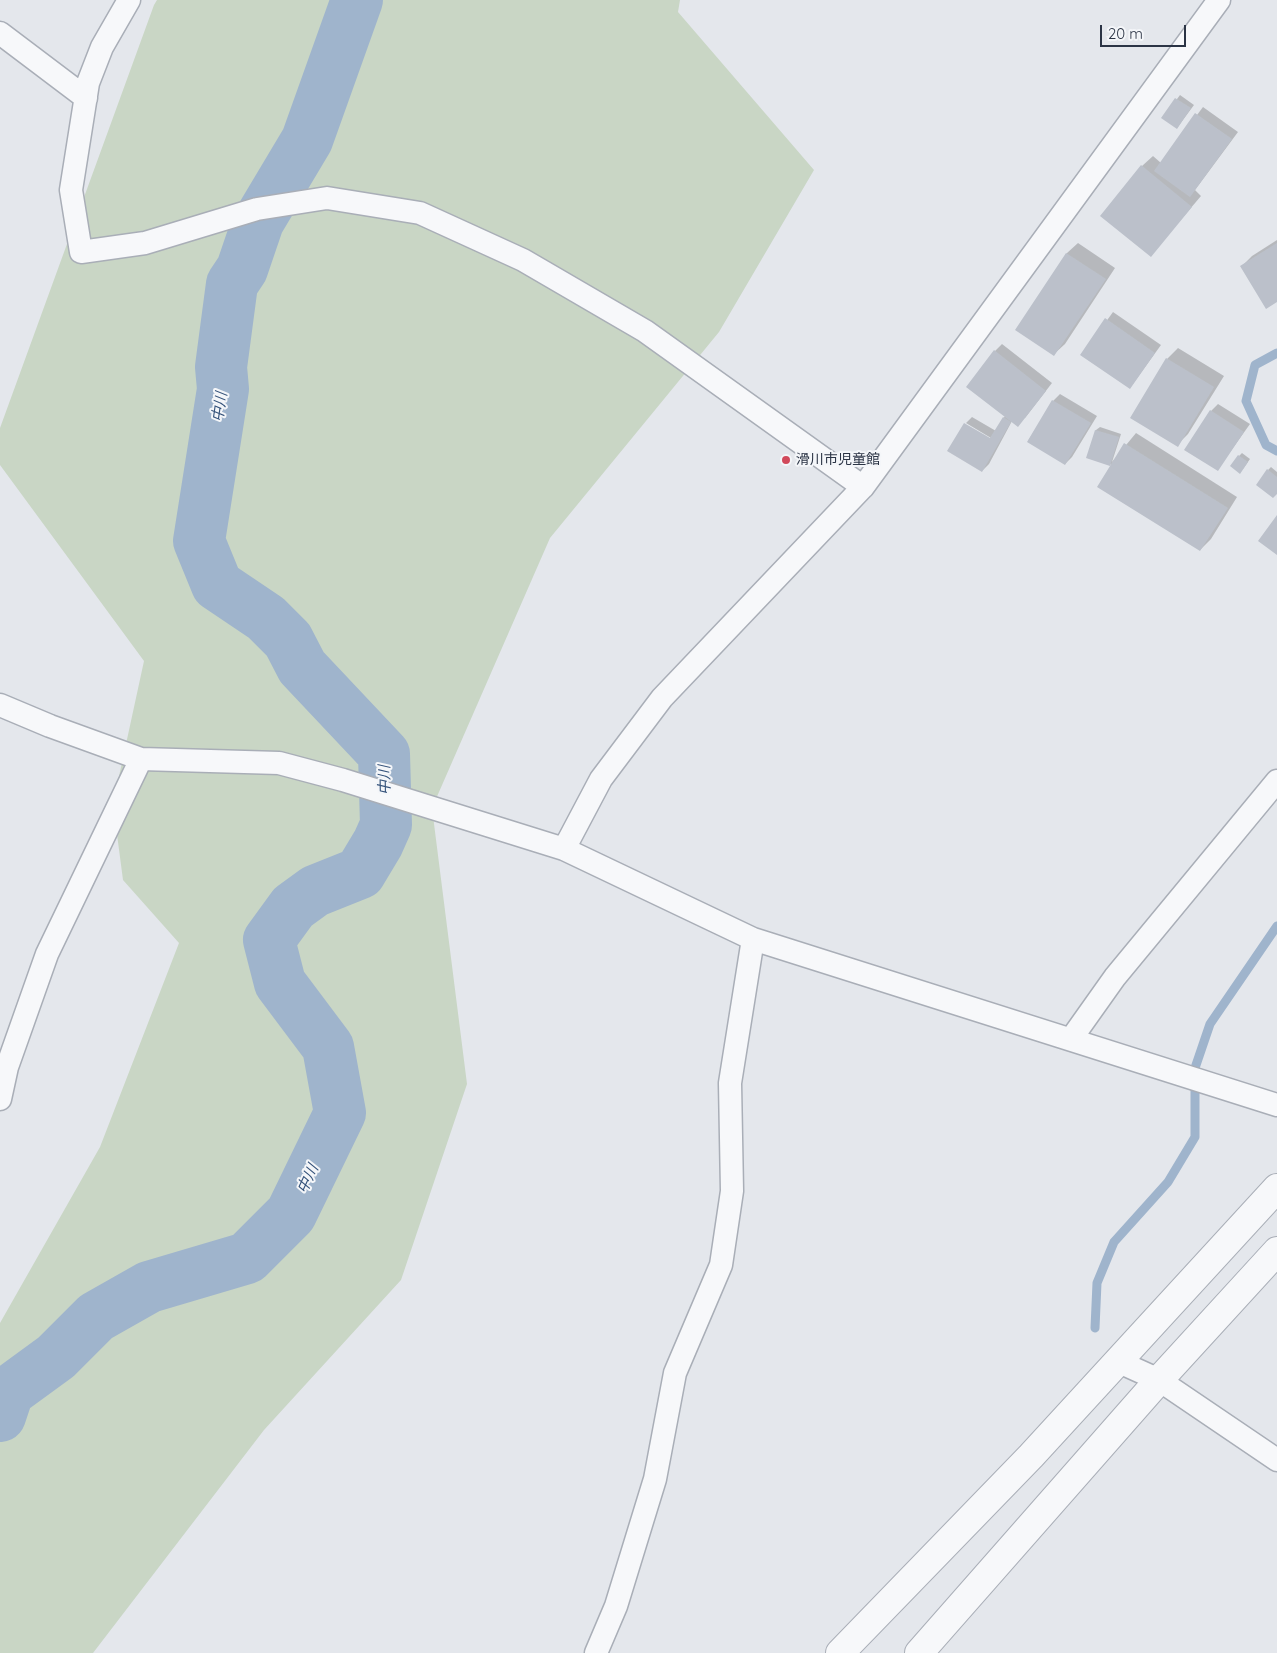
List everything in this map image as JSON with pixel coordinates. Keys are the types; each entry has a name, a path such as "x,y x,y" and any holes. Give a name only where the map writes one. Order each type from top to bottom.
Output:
{"street":[{"path":"129,0 102,47 88,83 71,190 81,252 145,243 257,208 327,198 420,212 523,260 645,331 863,487"},
{"path":"564,849 601,779 662,698 863,487 1219,0"},
{"path":"0,33 86,98"},
{"path":"0,705 50,726 141,759 279,763 343,780 564,849 601,864 753,939 1071,1038 1277,1105"},
{"path":"0,1099 7,1068 47,954 141,759"},
{"path":"1071,1038 1115,977 1277,781"},
{"path":"596,1653 616,1606 655,1479 675,1372 720,1265 732,1191 730,1083 753,939"},
{"path":"840,1653 1031,1456 1277,1188"},
{"path":"919,1653 1159,1380 1277,1251"},
{"path":"1117,1361 1159,1380 1277,1460"}],"green space":[{"path":"157,0 680,0 678,12 814,170 719,332 550,538 432,808 467,1084 401,1280 264,1430 93,1653 0,1653 0,1323 100,1147 179,943 123,880 113,804 144,661 0,465 0,428"}],"building":[{"path":"1175,98 1191,108 1177,129 1161,118"},
{"path":"1195,113 1232,139 1190,197 1154,171"},
{"path":"1141,165 1192,207 1151,257 1100,216"},
{"path":"1277,243 1277,302 1266,309 1240,266"},
{"path":"1066,253 1106,279 1054,356 1015,330"},
{"path":"1105,318 1155,353 1130,389 1080,355"},
{"path":"994,350 1046,391 1018,427 966,387"},
{"path":"1166,358 1214,387 1178,447 1130,418"},
{"path":"1052,400 1091,423 1065,465 1027,442"},
{"path":"1210,410 1244,432 1218,471 1184,450"},
{"path":"1003,417 1011,422 982,472 947,451 964,423 990,438"},
{"path":"1095,430 1119,437 1110,466 1086,458"},
{"path":"1124,443 1228,508 1200,551 1097,487"},
{"path":"1238,455 1248,462 1240,474 1230,466"},
{"path":"1267,469 1277,477 1277,494 1273,498 1256,485"},
{"path":"1277,515 1277,555 1258,541"}],"waterway":[{"name":"中川","path":"0,1416 8,1392 56,1357 96,1317 149,1287 247,1258 291,1214 340,1113 328,1047 280,983 269,940 293,907 315,891 360,873 378,843 386,825 384,754 302,667 288,640 266,618 217,585 199,541 223,389 221,367 232,284 242,269 258,222 307,140 357,0"},
{"path":"1277,353 1255,365 1246,401 1266,445 1277,451"},
{"path":"1095,1328 1097,1283 1114,1242 1168,1182 1195,1137 1195,1068 1210,1024 1277,926"}],"place":[{"name":"滑川市児童館","path":"786,460"}]}
